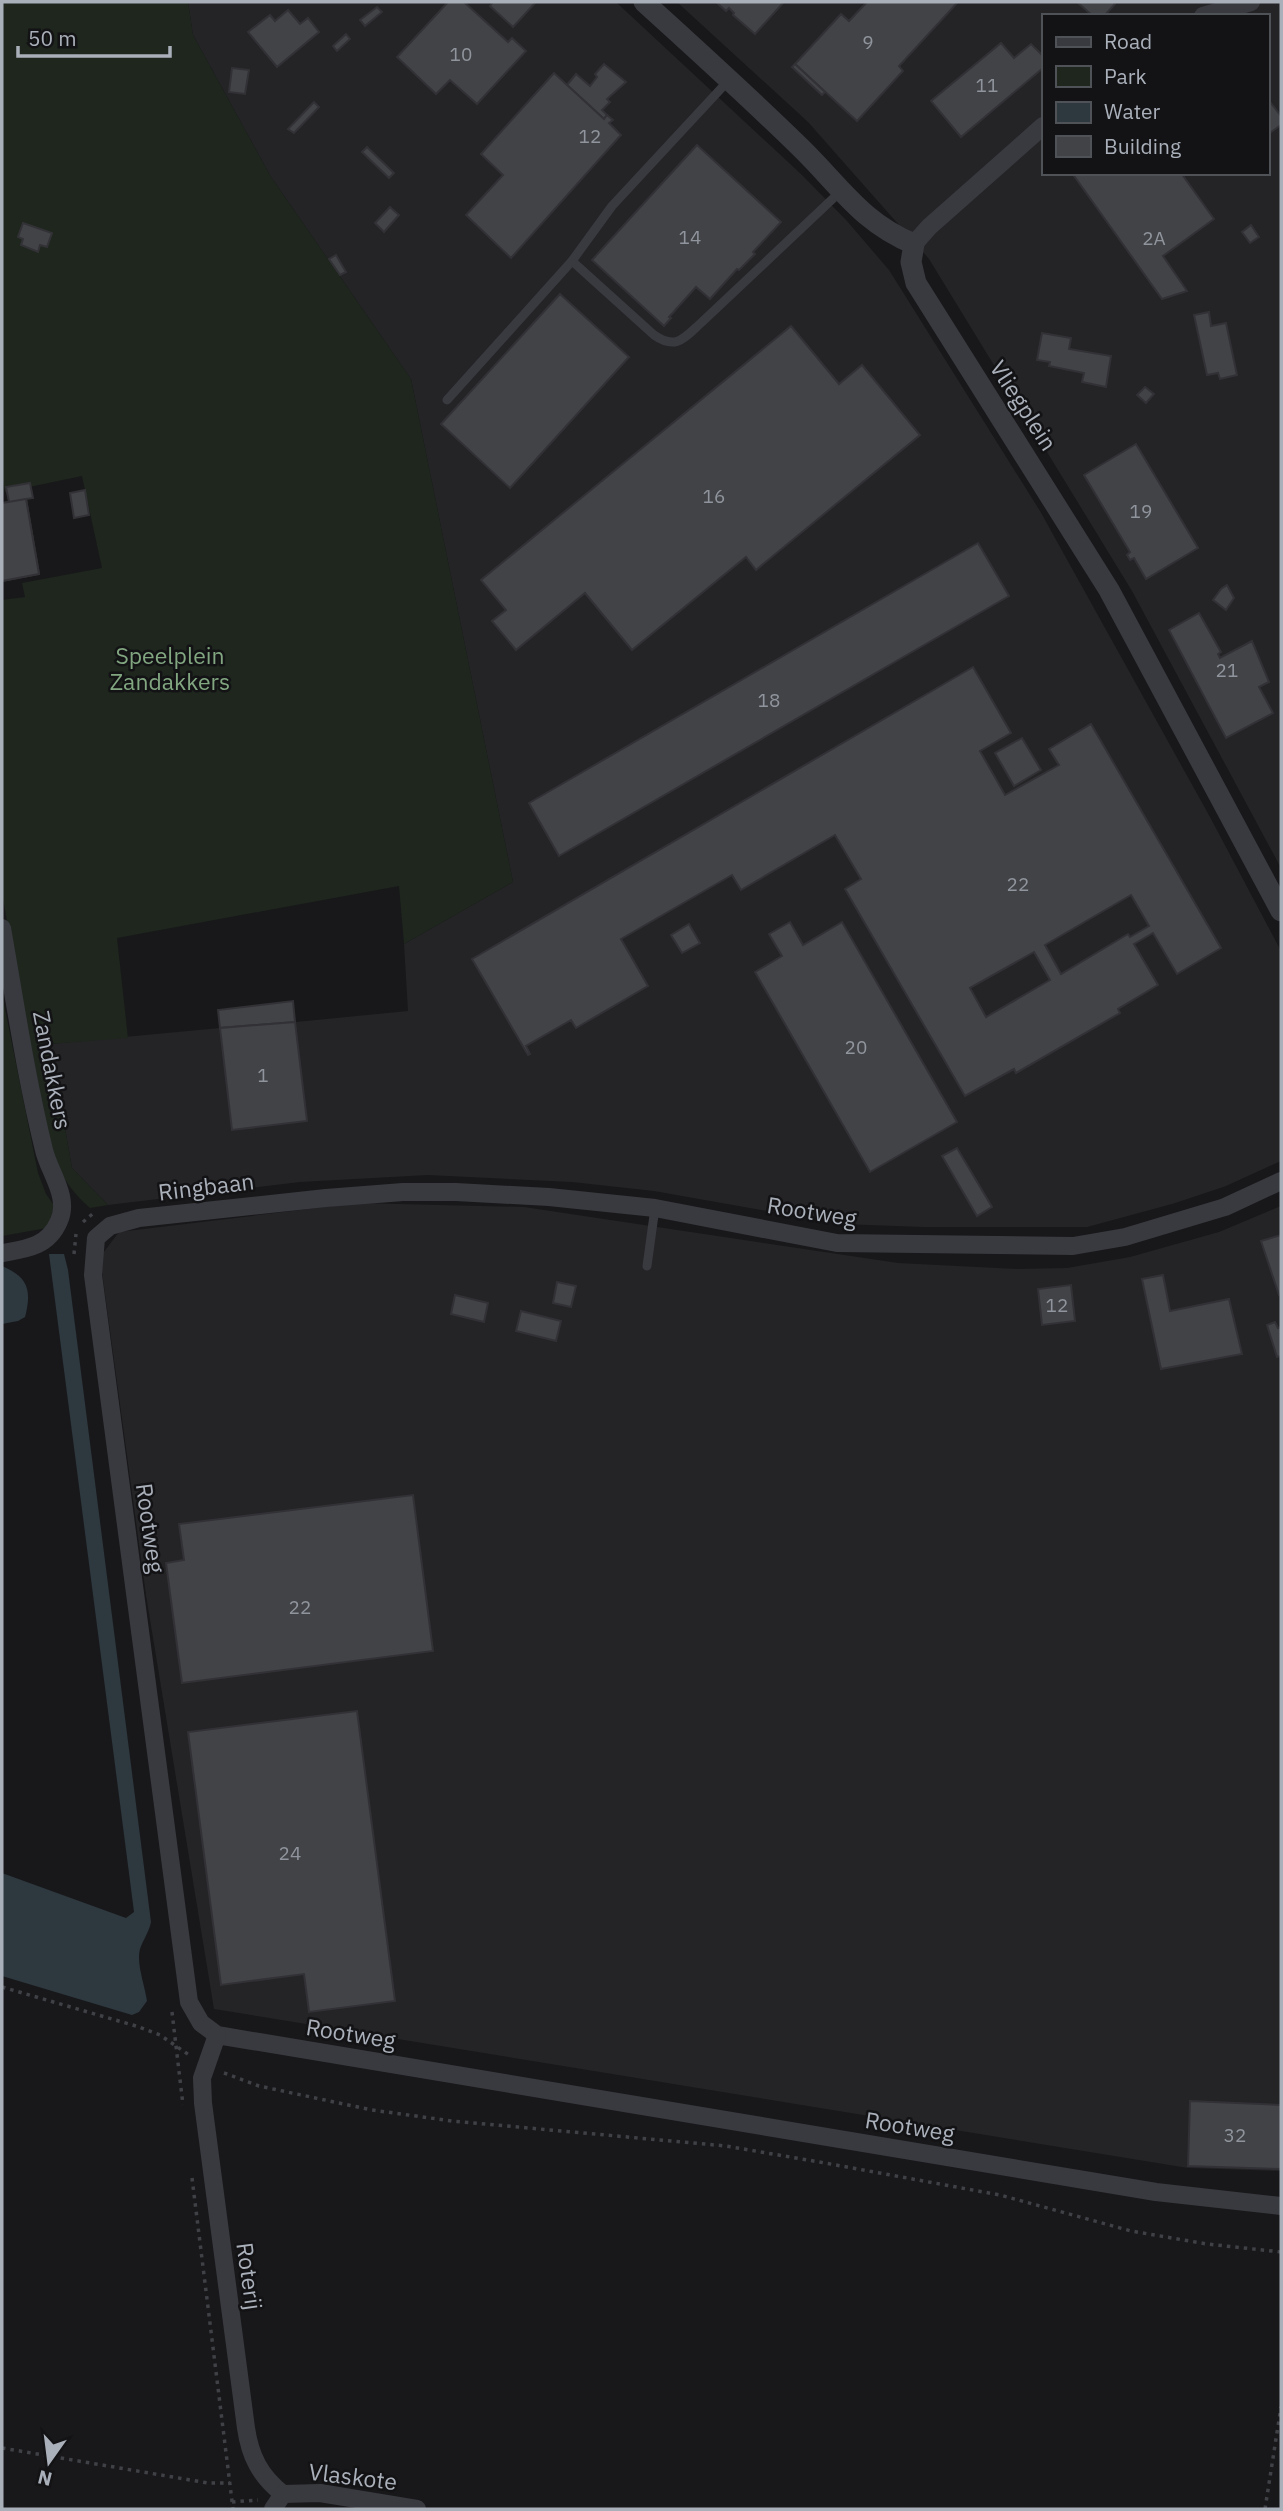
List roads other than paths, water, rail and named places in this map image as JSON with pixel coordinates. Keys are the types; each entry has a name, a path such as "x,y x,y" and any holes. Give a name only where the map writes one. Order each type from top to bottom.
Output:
{"street":[{"path":"644,2 804,150 868,218 892,234 914,244 1042,128"},
{"path":"1210,14 1251,2"},
{"name":"Vliegplein","path":"914,244 911,262 916,283 1109,590 1281,911"},
{"name":"Zandakkers","path":"2,928 44,1152 61,1194 60,1219 49,1237 34,1248 2,1253"},
{"name":"Rootweg","path":"326,1198 403,1192 549,1197 655,1208 836,1242 1073,1246 1125,1237 1225,1207 1281,1181"},
{"name":"Ringbaan","path":"96,1237 110,1226 139,1218 326,1198"},
{"name":"Rootweg","path":"96,1237 93,1275 189,2002 201,2023 216,2035 1156,2192 1281,2206"},
{"name":"Roterij","path":"216,2035 202,2078 203,2103 248,2445 253,2460 262,2473 270,2484 283,2494"},
{"name":"Vlaskote","path":"283,2494 320,2493 417,2509"},
{"path":"272,2509 283,2494"}],"lane":[{"path":"447,400 572,261 612,206 729,80"},
{"path":"572,261 654,335 672,343 679,341 702,322 841,191"},
{"path":"647,1266 655,1208"}],"water":[{"path":"49,1254 64,1254 68,1270 151,1922 139,1955 147,2001 139,2012 132,2015 2,1976 2,1873 126,1918 134,1912"},
{"path":"2,1266 23,1280 28,1299 25,1317 2,1324"}],"park label":[{"name":"Speelplein Zandakkers","path":"170,668"}]}
